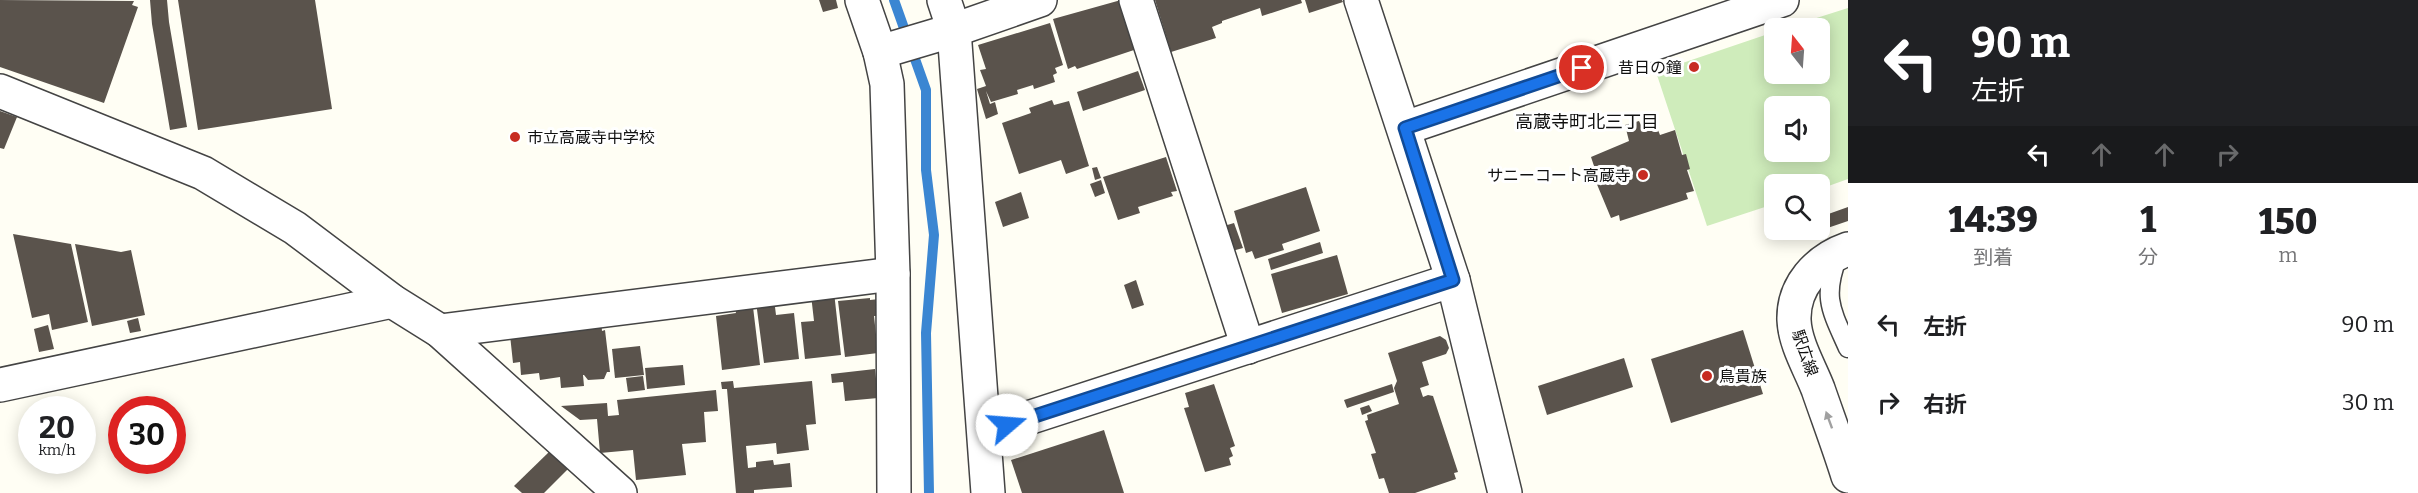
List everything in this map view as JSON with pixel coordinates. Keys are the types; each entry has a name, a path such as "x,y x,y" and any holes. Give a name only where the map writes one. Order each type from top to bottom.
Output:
{"street":[{"path":"861,0 880,52 887,84 893,274 894,493"},
{"path":"880,52 945,21 1040,0"},
{"path":"1136,0 1248,347"},
{"path":"1361,0 1405,128 1453,280 1505,493"},
{"path":"1405,128 1782,0"},
{"path":"945,21 985,432 988,493"},
{"path":"0,91 203,172 295,228 392,301 440,331 620,493"},
{"name":"駅広線","path":"1844,251 1818,265 1803,281 1794,321 1799,345 1848,476"},
{"path":"440,331 893,274"},
{"path":"985,432 1453,280"},
{"path":"0,385 392,301"}],"lane":[{"path":"1844,251 1832,273 1828,291 1840,311 1848,348"}],"green space":[{"path":"1848,8 1848,179 1830,185 1830,174 1764,174 1764,207 1707,226 1656,72 1764,35 1764,84 1830,84 1830,18 1816,18"}],"building":[{"path":"0,0 134,1 132,5 138,7 104,103 0,67"},
{"path":"150,0 167,0 187,127 170,130"},
{"path":"178,0 315,0 332,109 198,130"},
{"path":"819,0 836,0 838,8 823,12"},
{"path":"1121,0 1137,47 1077,69 1075,66 1068,69 1053,19"},
{"path":"1155,0 1301,0 1302,3 1262,16 1260,8 1222,21 1212,27 1216,38 1171,52"},
{"path":"1305,0 1342,0 1343,2 1309,13"},
{"path":"1050,23 1063,65 1055,68 1057,73 1053,75 1055,82 1034,89 1033,85 1017,90 1018,94 991,102 986,91 990,104 995,102 998,114 986,119 977,89 986,86 980,70 986,69 978,45"},
{"path":"1138,71 1145,90 1083,111 1077,92"},
{"path":"1052,100 1054,105 1069,101 1089,166 1066,174 1061,160 1019,174 1002,123 1031,113 1029,108"},
{"path":"0,111 17,117 4,149 0,148"},
{"name":"サニーコート高蔵寺","path":"1654,120 1660,135 1675,130 1682,155 1686,154 1690,169 1687,170 1694,191 1686,193 1688,199 1620,221 1619,215 1611,218 1596,182 1599,181 1591,157 1629,141 1625,125 1639,121 1641,125"},
{"path":"1166,157 1177,191 1171,192 1173,196 1138,207 1140,213 1118,220 1103,177"},
{"path":"1097,167 1101,178 1095,180 1092,168"},
{"path":"1101,180 1105,193 1095,197 1090,184"},
{"path":"1306,187 1320,231 1282,244 1284,250 1255,259 1252,251 1246,253 1234,211"},
{"path":"1021,192 1029,218 1003,227 995,202"},
{"path":"1848,207 1848,221 1830,227 1830,213"},
{"path":"1234,223 1243,248 1232,251 1224,226"},
{"path":"13,234 71,244 88,322 52,330 49,314 32,318"},
{"path":"1320,242 1323,253 1271,270 1268,259"},
{"path":"75,244 121,252 131,250 145,315 92,326"},
{"path":"1337,255 1348,294 1282,313 1271,274"},
{"path":"1136,280 1144,305 1132,309 1124,285"},
{"path":"834,292 841,355 805,359 801,322 814,321 811,295"},
{"path":"870,298 870,300 879,299 878,316 874,316 878,353 845,357 838,301"},
{"path":"774,299 776,315 794,313 799,359 764,363 756,302"},
{"path":"753,307 760,365 722,370 716,316 736,313 735,309"},
{"path":"138,318 141,331 130,333 127,321"},
{"path":"601,320 602,331 605,330 610,372 607,372 604,379 588,380 583,375 584,386 561,388 560,377 540,380 539,373 521,375 520,362 513,363 510,335"},
{"path":"48,325 54,349 39,352 34,329"},
{"name":"鳥貴族","path":"1743,330 1763,394 1671,423 1651,359"},
{"path":"1440,336 1446,340 1449,348 1446,354 1422,362 1429,385 1420,388 1423,397 1433,396 1458,472 1454,473 1456,479 1415,493 1389,493 1384,478 1379,479 1371,454 1376,453 1365,421 1368,420 1367,415 1399,404 1394,388 1397,381 1388,353"},
{"path":"640,346 644,375 615,378 612,349"},
{"path":"1624,358 1633,387 1547,415 1538,386"},
{"path":"683,365 685,385 647,389 645,368"},
{"path":"875,369 878,398 845,401 843,382 832,383 831,374"},
{"path":"643,376 645,390 628,392 626,378"},
{"path":"733,381 734,388 812,381 816,424 806,425 809,450 777,454 776,443 746,446 748,468 756,467 756,462 773,460 774,465 790,463 792,487 754,490 754,493 736,493 727,389 722,389 721,382"},
{"path":"1214,384 1235,446 1230,448 1233,456 1229,458 1231,465 1205,472 1184,408 1189,407 1185,393"},
{"path":"1392,384 1394,392 1347,408 1344,400"},
{"path":"716,390 718,411 704,412 706,442 682,444 686,475 636,480 633,450 600,453 597,419 580,420 561,406 607,403 608,416 619,415 617,400"},
{"path":"1369,405 1372,411 1362,415 1360,408"},
{"path":"1104,430 1124,493 1022,493 1011,460"},
{"path":"550,451 568,469 544,493 522,493 514,486"}],"waterway":[{"path":"894,0 926,90 926,170 934,235 926,333 929,493"}],"place":[{"name":"昔日の鐘","path":"1694,67"},
{"name":"市立高蔵寺中学校","path":"515,137"},
{"name":"サニーコート高蔵寺","path":"1643,175"},
{"name":"鳥貴族","path":"1707,376"}],"district":[{"name":"高蔵寺町北三丁目","path":"1587,122"}],"route":[{"path":"1007,425 1453,280 1405,128 1582,68"}]}
